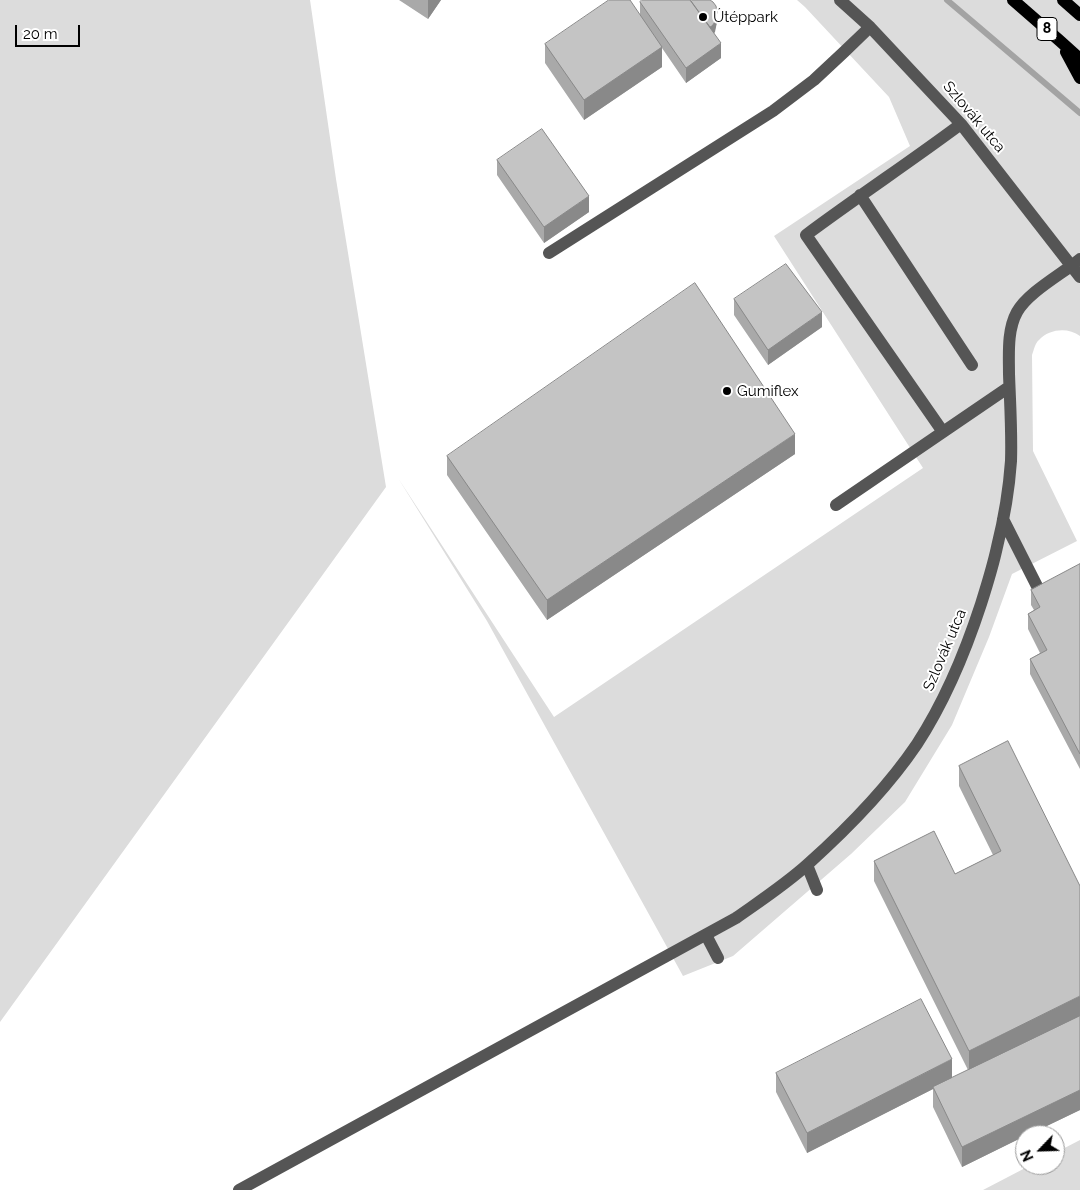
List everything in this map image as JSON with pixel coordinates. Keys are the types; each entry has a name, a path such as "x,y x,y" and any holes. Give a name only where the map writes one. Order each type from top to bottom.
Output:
{"main road":[{"name":"8","path":"1013,0 1060,40 1080,60"},
{"name":"8","path":"1063,0 1080,15"},
{"path":"1060,40 1080,78"}],"street":[{"name":"Szlovák utca","path":"238,1190 736,918 807,865 844,830 899,769 935,714 968,642 990,576 1003,520 1011,462 1009,350 1014,319 1022,305 1033,294 1076,262 961,124 870,26 840,0"},
{"path":"549,252 773,111 814,80 870,26"},
{"path":"943,432 806,235 961,124"},
{"path":"860,195 972,365"},
{"path":"1076,262 1080,277"},
{"path":"836,505 1009,387"},
{"path":"1003,520 1043,598"},
{"path":"807,865 817,890"},
{"path":"706,935 718,958"}],"shaded area":[{"path":"0,0 310,0 336,179 386,487 0,1022"},
{"path":"797,0 1080,0 1080,336 1064,330 1048,333 1038,341 1032,355 1033,451 1077,541 1012,574 989,637 952,725 905,802 851,854 733,956 683,976 487,621 398,478 554,717 923,468 774,236 910,146 889,97"},
{"path":"1080,1140 1080,1190 983,1190 1015,1173 1015,1175 1065,1175 1065,1148"}],"building":[{"path":"609,0 630,0 662,47 584,100 545,44"},
{"path":"642,0 690,0 721,43 686,68 640,2"},
{"path":"692,0 710,0 713,2 717,12 712,26 710,27"},
{"path":"542,129 589,196 544,227 497,160"},
{"path":"786,264 822,312 768,350 734,299"},
{"path":"695,283 795,434 547,600 447,456"},
{"path":"1080,564 1080,754 1030,659 1047,650 1028,614 1040,607 1031,590"},
{"path":"1008,741 1080,886 1080,996 969,1051 874,861 934,831 955,874 1001,851 959,766"},
{"path":"921,999 952,1059 807,1133 776,1073"},
{"path":"1080,1016 1080,1090 962,1147 933,1087"}],"waterway":[{"path":"947,0 1080,113"}],"place":[{"name":"Útéppark","path":"703,17"},
{"name":"Gumiflex","path":"727,391"}]}
